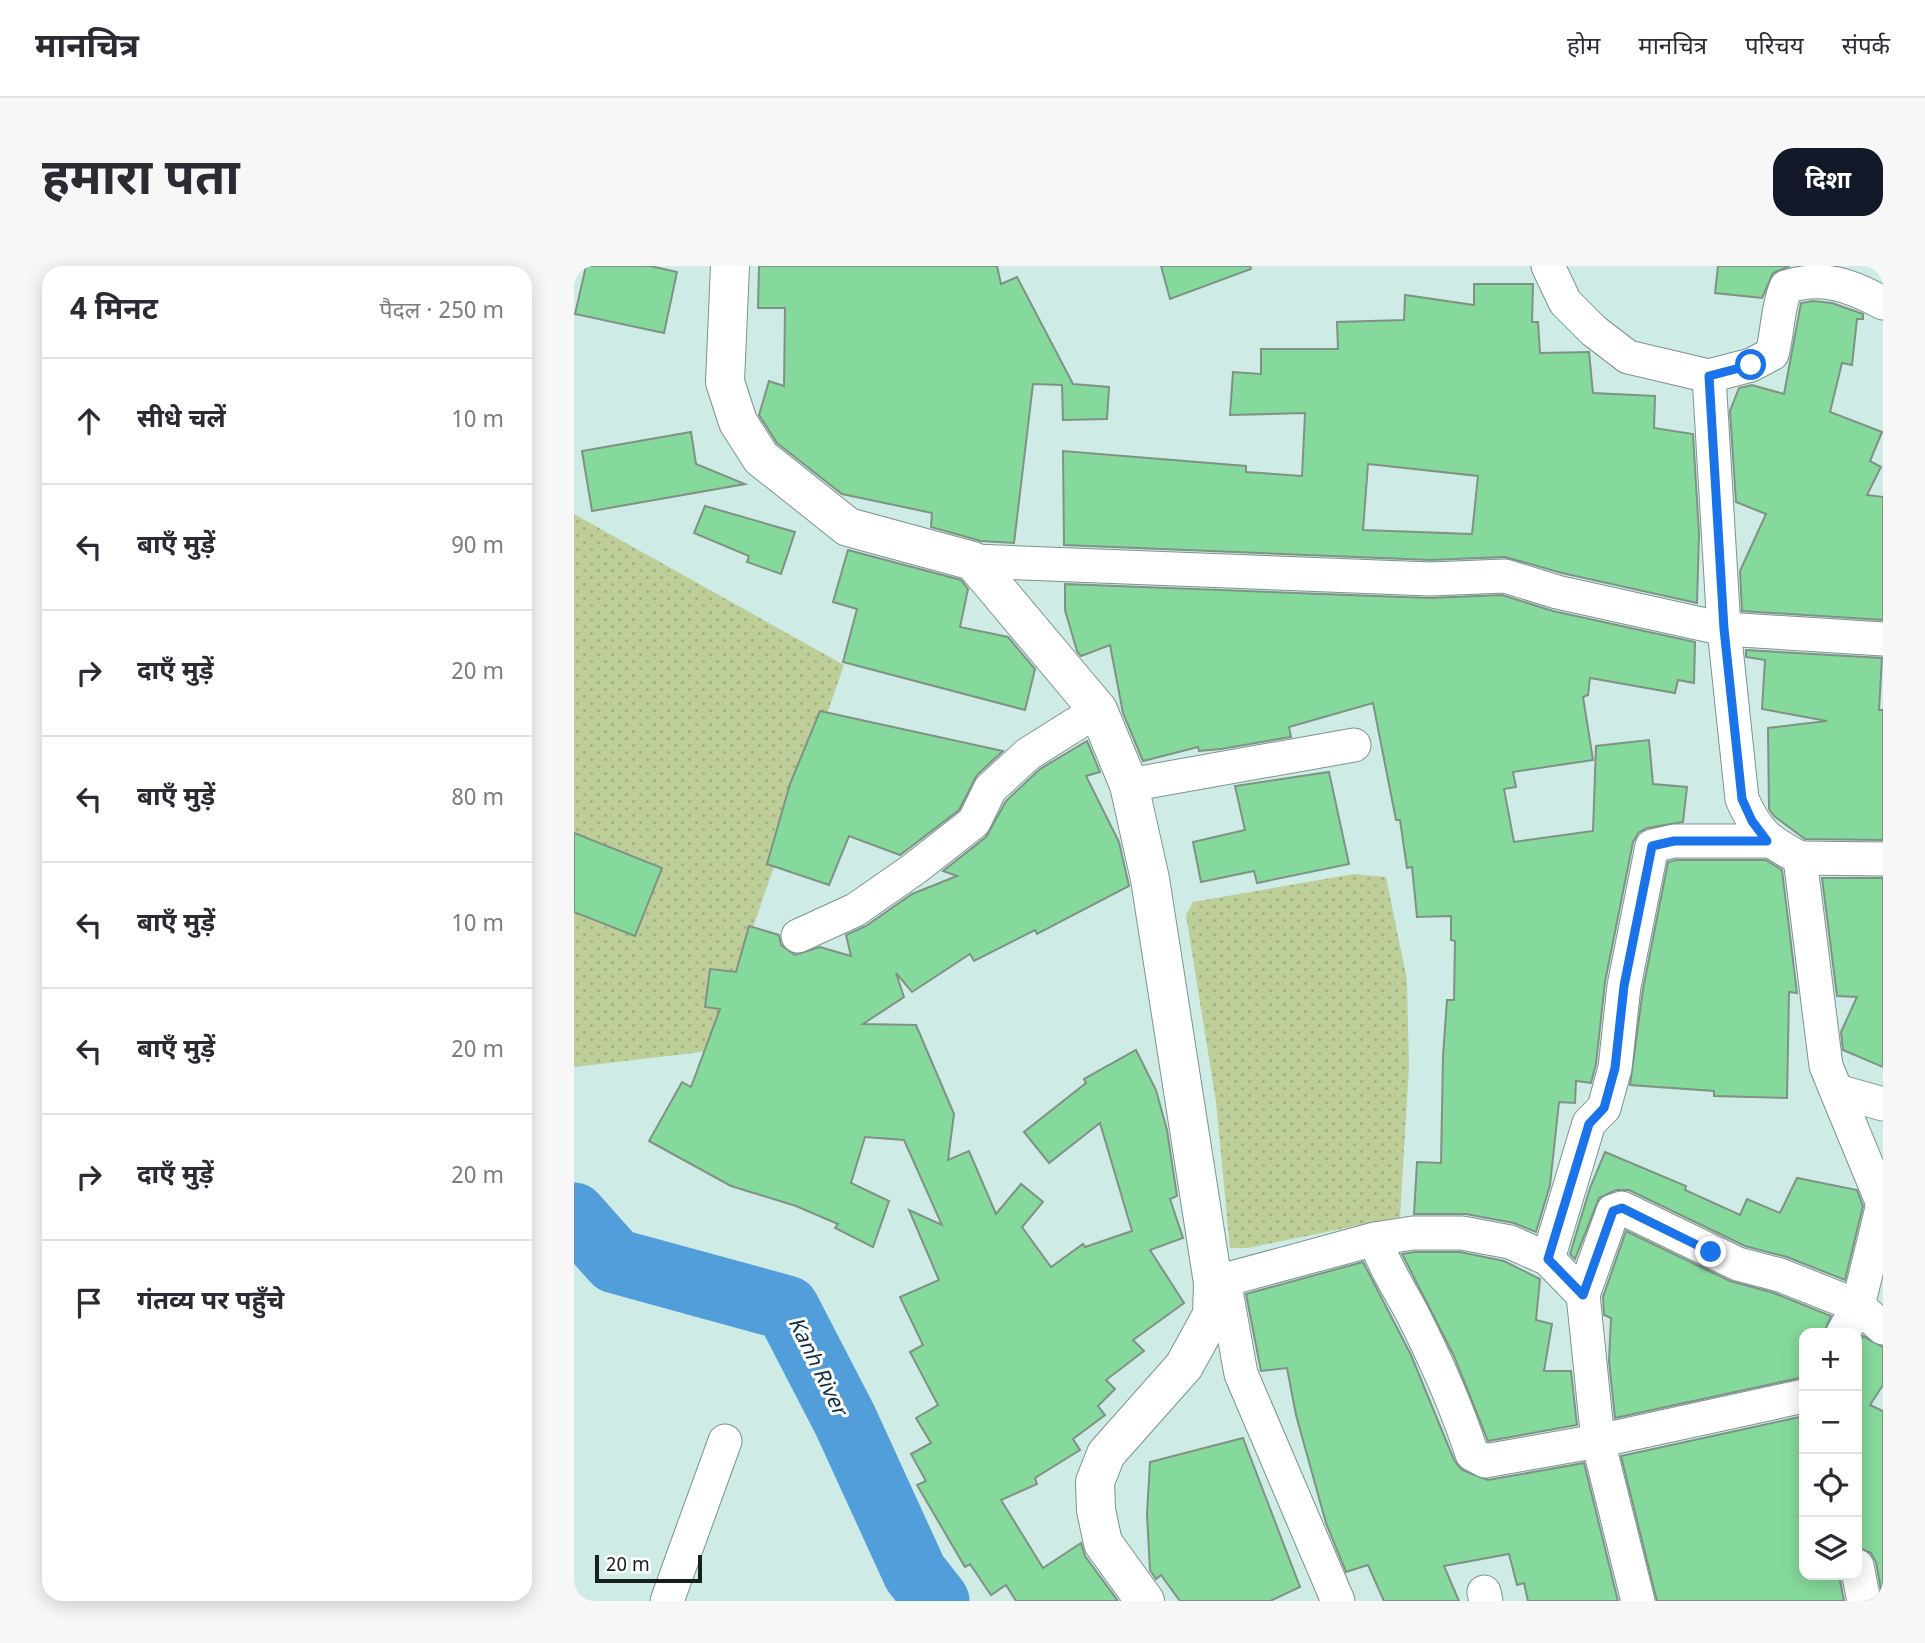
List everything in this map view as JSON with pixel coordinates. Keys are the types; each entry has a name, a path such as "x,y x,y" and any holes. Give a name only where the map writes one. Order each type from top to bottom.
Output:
{"street":[{"path":"730,266 725,382 738,422 761,458 848,527 973,561 1430,579 1505,576 1557,592 1724,629 1883,639"},
{"path":"1548,266 1565,302 1594,331 1628,357 1709,376 1751,365 1772,354 1779,328 1779,302 1786,287 1806,280 1835,282 1854,287 1883,303"},
{"path":"1709,376 1724,629 1742,799 1752,821 1767,841 1800,858 1883,859"},
{"path":"973,561 1098,710 1129,785 1150,879 1219,1282 1241,1374 1338,1601"},
{"path":"798,936 855,909 914,869 974,822 990,789 1028,754 1098,710"},
{"path":"1129,785 1354,746"},
{"path":"1548,1259 1589,1124 1604,1108 1615,1068 1624,986 1652,846 1674,841 1767,841"},
{"path":"1800,858 1826,1066 1883,1204 1851,1320"},
{"path":"1837,1091 1883,1104"},
{"path":"1638,1601 1598,1441 1583,1295 1613,1211 1622,1208 1738,1264 1780,1275 1851,1320 1883,1328"},
{"path":"1219,1282 1375,1239 1413,1233 1462,1233 1510,1242 1548,1259 1583,1295"},
{"path":"1375,1239 1385,1267 1456,1403 1472,1454 1485,1461 1598,1441 1799,1397"},
{"path":"1145,1601 1103,1543 1096,1510 1094,1482 1106,1454 1184,1366 1212,1315 1219,1282"},
{"path":"667,1601 725,1441"},
{"path":"1860,1580 1864,1601"}],"green space":[{"path":"574,514 844,665 710,1051 574,1067"},
{"path":"1354,874 1386,877 1407,980 1409,1067 1400,1217 1248,1248 1230,1248 1216,1102 1186,915 1193,902"}],"building":[{"path":"586,266 650,266 677,272 664,333 575,314"},
{"path":"759,266 997,266 1001,284 1017,277 1073,384 1109,387 1107,419 1063,420 1062,385 1033,384 1014,543 981,541 931,527 932,513 842,494 777,443 759,415 769,381 784,386 785,308 758,308"},
{"path":"1161,266 1250,266 1251,269 1170,299"},
{"path":"1718,266 1790,266 1773,273 1762,298 1715,293"},
{"path":"1474,284 1533,284 1532,322 1538,322 1540,353 1589,352 1593,393 1655,396 1654,428 1693,434 1699,534 1697,603 1562,573 1505,557 1430,560 1064,545 1063,451 1246,466 1246,472 1302,476 1305,413 1230,415 1233,372 1261,374 1261,349 1338,349 1337,322 1404,320 1405,295 1474,305","holes":["1368,464 1478,476 1472,534 1363,530"]},
{"path":"1801,303 1832,303 1863,314 1863,319 1857,319 1852,365 1842,363 1830,412 1882,432 1870,461 1881,467 1867,495 1883,497 1883,620 1742,611 1740,571 1766,514 1736,502 1730,411 1739,388 1752,385 1784,394"},
{"path":"691,432 696,464 745,484 592,511 582,451"},
{"path":"705,506 795,532 781,574 747,562 749,556 694,533"},
{"path":"848,550 961,580 968,589 960,627 1008,637 1035,669 1025,710 843,662 857,609 833,602"},
{"path":"1065,584 1429,598 1502,595 1553,611 1695,642 1694,683 1678,680 1675,693 1590,678 1588,695 1583,697 1593,760 1513,772 1516,787 1504,789 1514,842 1593,831 1596,746 1649,740 1653,784 1687,787 1683,822 1647,828 1638,833 1633,842 1605,982 1596,1064 1591,1083 1576,1081 1575,1103 1559,1102 1550,1185 1536,1232 1514,1223 1466,1214 1414,1214 1417,1162 1441,1163 1443,1056 1447,1000 1454,1000 1455,941 1451,940 1451,916 1417,917 1412,867 1407,868 1400,820 1396,820 1373,703 1289,727 1291,737 1221,749 1199,751 1198,747 1143,761 1123,713 1110,645 1081,656 1077,651 1065,610"},
{"path":"1746,650 1882,658 1879,710 1883,710 1883,840 1805,839 1774,816 1769,809 1768,728 1827,721 1762,709 1765,660 1746,657"},
{"path":"820,711 1003,751 977,775 959,810 900,855 849,836 829,885 767,864 790,784"},
{"path":"1087,741 1100,772 1086,776 1119,842 1129,886 1037,934 1035,930 974,961 970,954 912,992 896,973 904,997 863,1024 916,1025 954,1114 948,1160 969,1151 996,1214 1021,1184 1043,1202 1022,1227 1051,1267 1083,1244 1085,1247 1132,1231 1100,1123 1049,1163 1024,1132 1086,1083 1084,1079 1136,1050 1156,1090 1167,1130 1177,1196 1170,1199 1183,1238 1150,1250 1184,1303 1133,1340 1144,1351 1106,1380 1115,1389 1098,1406 1105,1415 1073,1439 1080,1450 1035,1478 1037,1484 1001,1500 1043,1568 1081,1543 1085,1556 1118,1601 1016,1601 1006,1585 991,1595 970,1564 965,1567 917,1485 926,1481 911,1454 931,1443 916,1418 938,1405 910,1352 923,1345 900,1297 939,1280 909,1210 942,1225 904,1140 865,1137 851,1183 889,1201 873,1247 835,1228 838,1224 796,1206 731,1186 649,1141 682,1082 691,1087 720,1009 705,1007 710,969 736,972 749,926 779,935 781,945 795,955 820,947 851,956 846,935 866,926 912,894 957,876 943,871 986,837 1006,801 1040,769"},
{"path":"1329,772 1349,864 1257,883 1254,871 1201,882 1193,842 1245,830 1235,786"},
{"path":"574,833 662,868 635,936 574,912"},
{"path":"1766,860 1782,870 1797,993 1789,992 1787,1098 1714,1096 1714,1091 1630,1085 1643,989 1668,862"},
{"path":"1822,878 1883,878 1883,1067 1843,1050 1841,1032 1857,997 1837,996"},
{"path":"1605,1152 1686,1186 1685,1190 1740,1215 1747,1199 1780,1213 1797,1178 1857,1190 1863,1206 1845,1280 1787,1257 1745,1246 1629,1190 1616,1190 1599,1198 1575,1259 1570,1254 1590,1188"},
{"path":"1626,1231 1730,1281 1774,1293 1831,1316 1826,1328 1799,1328 1799,1378 1615,1418 1609,1361 1611,1318 1604,1315 1603,1297"},
{"path":"1460,1252 1504,1261 1540,1279 1536,1320 1552,1324 1544,1371 1571,1371 1577,1425 1488,1441 1454,1356 1402,1254"},
{"path":"1363,1262 1411,1355 1454,1460 1462,1470 1488,1480 1584,1463 1618,1601 1528,1601 1524,1583 1517,1585 1509,1554 1444,1566 1459,1601 1384,1601 1368,1565 1346,1572 1326,1523 1296,1415 1287,1368 1261,1371 1246,1294"},
{"path":"1862,1338 1883,1347 1883,1385 1870,1405 1883,1411 1883,1601 1876,1562 1871,1553 1862,1549"},
{"path":"1799,1417 1799,1580 1840,1580 1844,1601 1657,1601 1621,1456"},
{"path":"1243,1438 1300,1587 1270,1601 1180,1601 1161,1575 1156,1579 1150,1570 1147,1514 1150,1462"}],"waterway":[{"name":"Kanh River","path":"574,1215 615,1261 787,1308 845,1420 915,1573 937,1601"}],"route":[{"path":"1711,1252 1622,1208 1613,1211 1583,1295 1548,1259 1571,1191 1589,1124 1604,1108 1615,1068 1624,986 1652,846 1674,841 1767,841 1752,821 1742,799 1724,629 1709,376 1751,365"}]}
